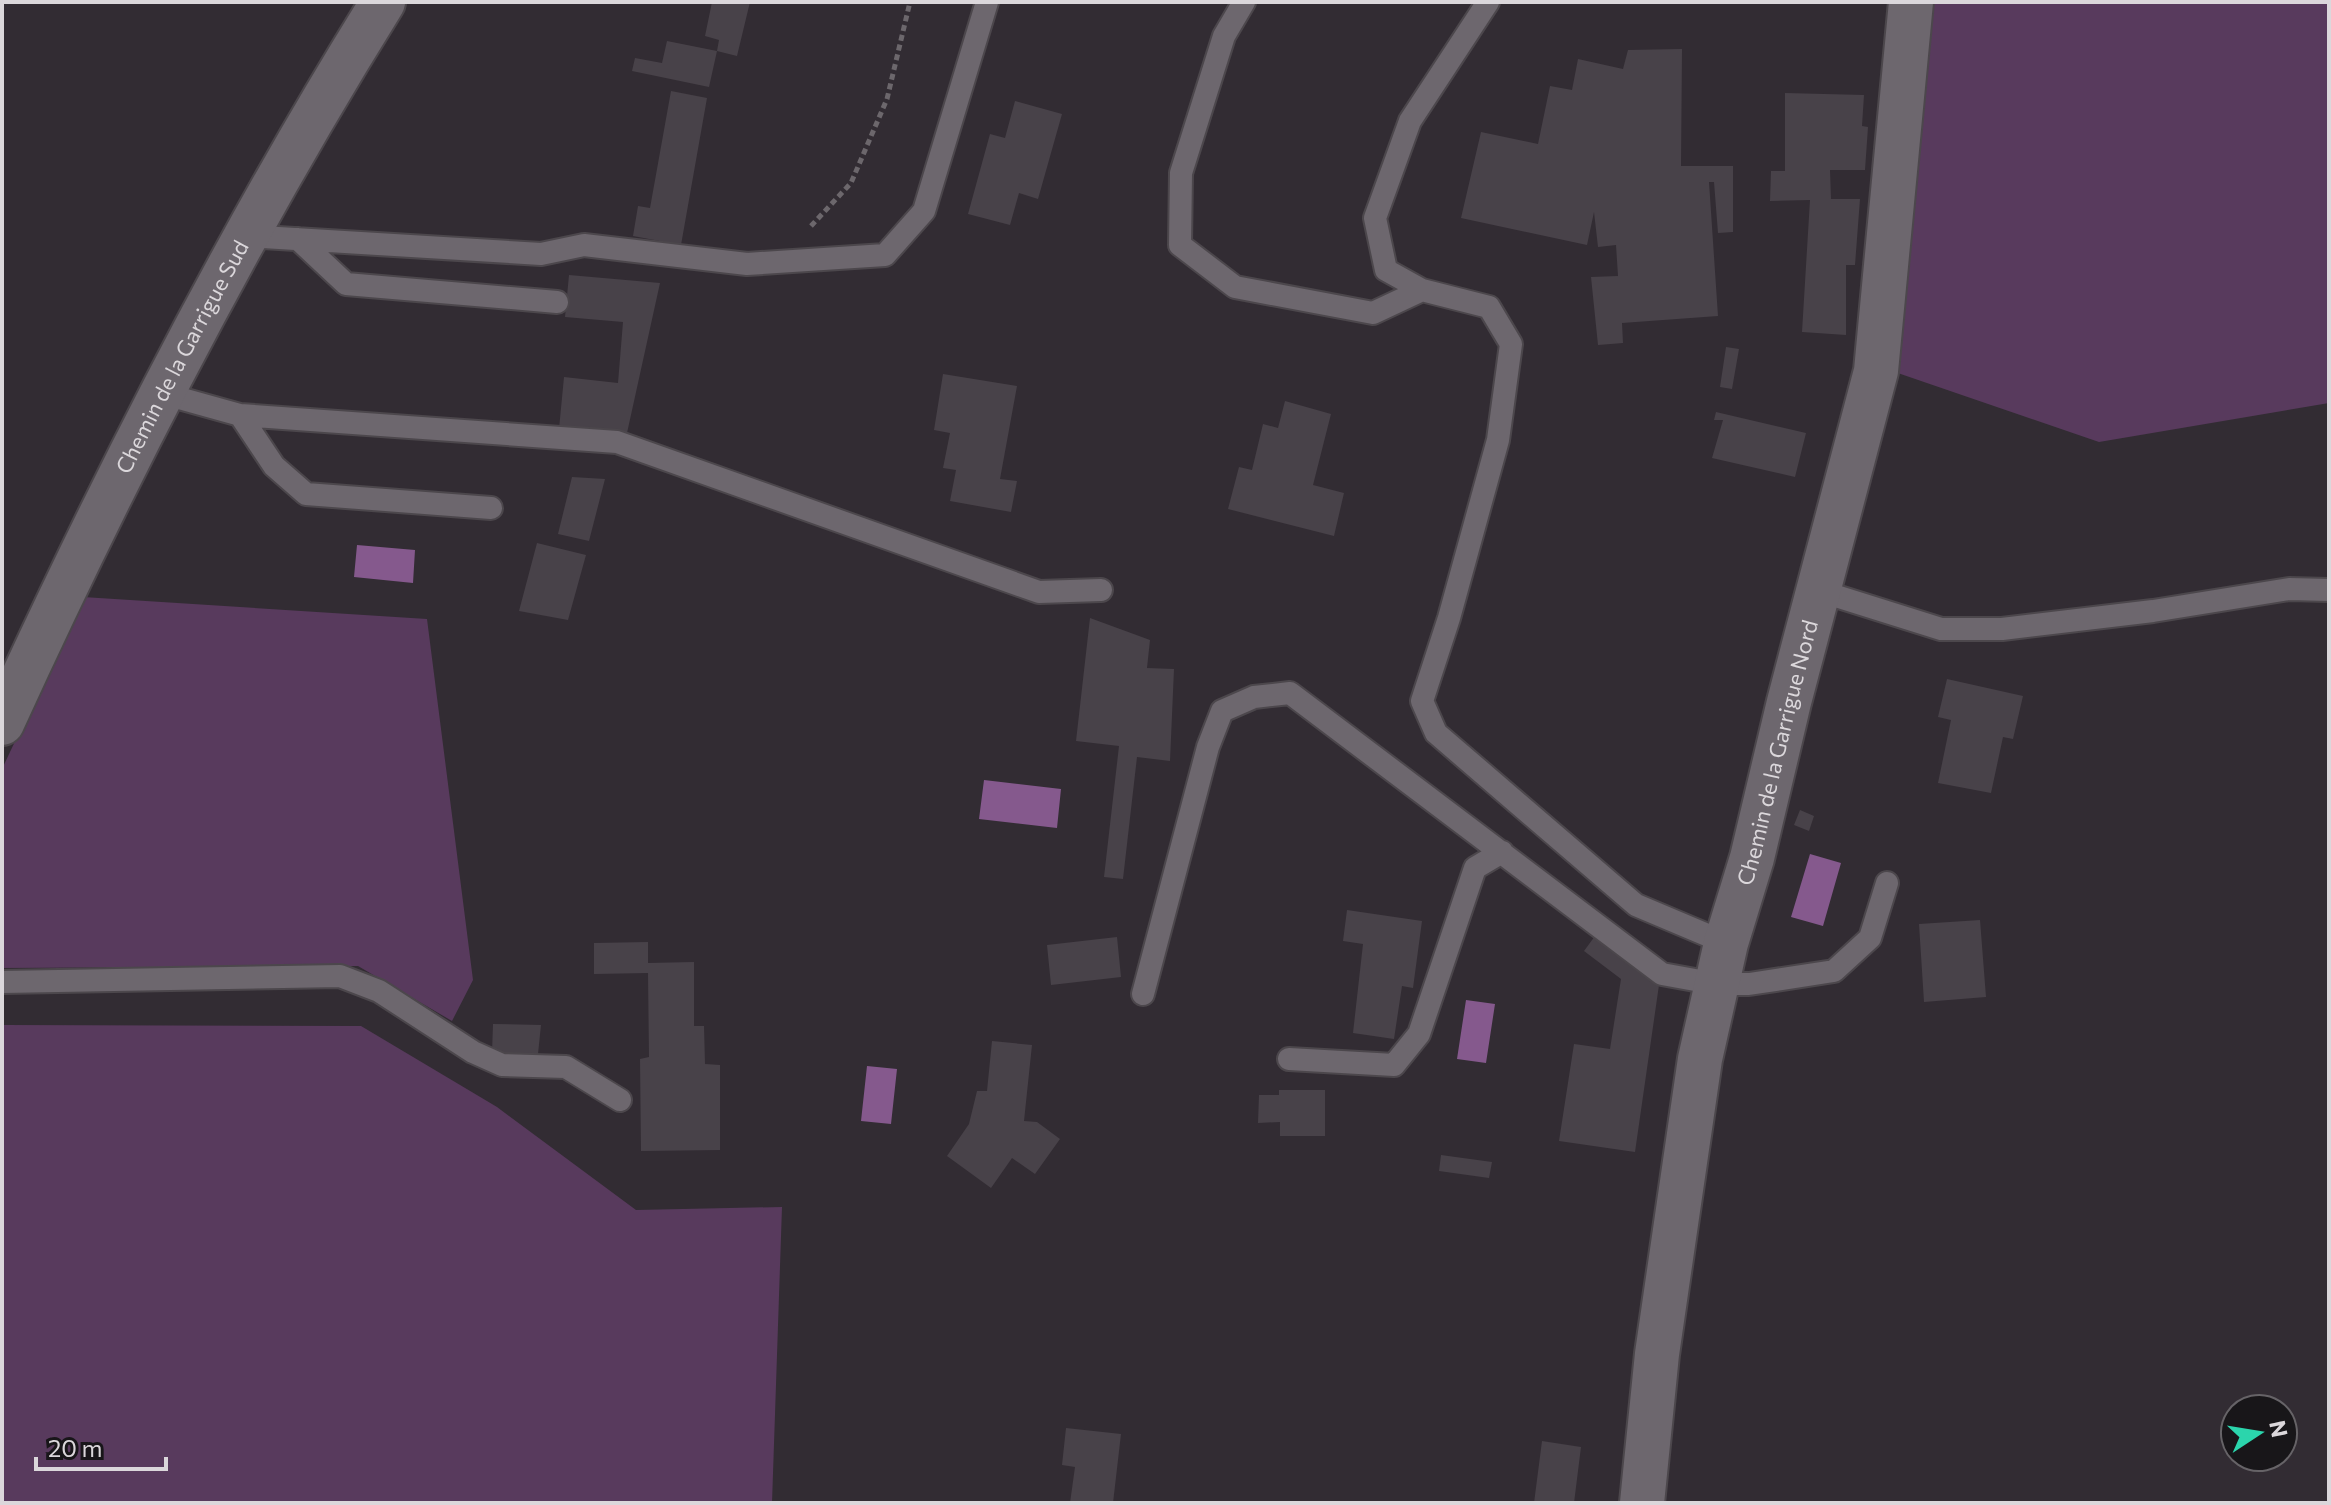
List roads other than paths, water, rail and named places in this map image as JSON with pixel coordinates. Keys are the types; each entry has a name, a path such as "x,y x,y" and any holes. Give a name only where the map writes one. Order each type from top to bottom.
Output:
{"street":[{"name":"Chemin de la Garrigue Sud","path":"2,723 60,597 161,393 325,95 383,2"},
{"name":"Chemin de la Garrigue Nord","path":"1642,1503 1657,1354 1700,1059 1876,371 1911,2"}],"lane":[{"path":"247,236 541,254 584,245 747,264 885,255 924,211 987,2"},
{"path":"1244,2 1224,36 1181,173 1180,245 1235,287 1373,313 1422,290"},
{"path":"1488,2 1410,121 1375,218 1386,270 1422,290 1489,307 1511,344 1498,440 1449,618 1422,701 1436,733 1636,905 1749,984 1834,971 1870,938 1887,883"},
{"path":"298,239 346,284 557,302"},
{"path":"161,393 240,415 617,442 1039,592 1101,590"},
{"path":"240,415 274,466 306,494 491,508"},
{"path":"1820,591 1941,629 2002,629 2153,611 2289,589 2329,590"},
{"path":"1143,994 1208,747 1222,711 1254,697 1290,693 1662,974 1722,964"},
{"path":"1289,1059 1394,1065 1419,1034 1475,868 1502,852"},
{"path":"2,982 340,976 379,991 473,1052 502,1065 566,1067 620,1100"}]}
